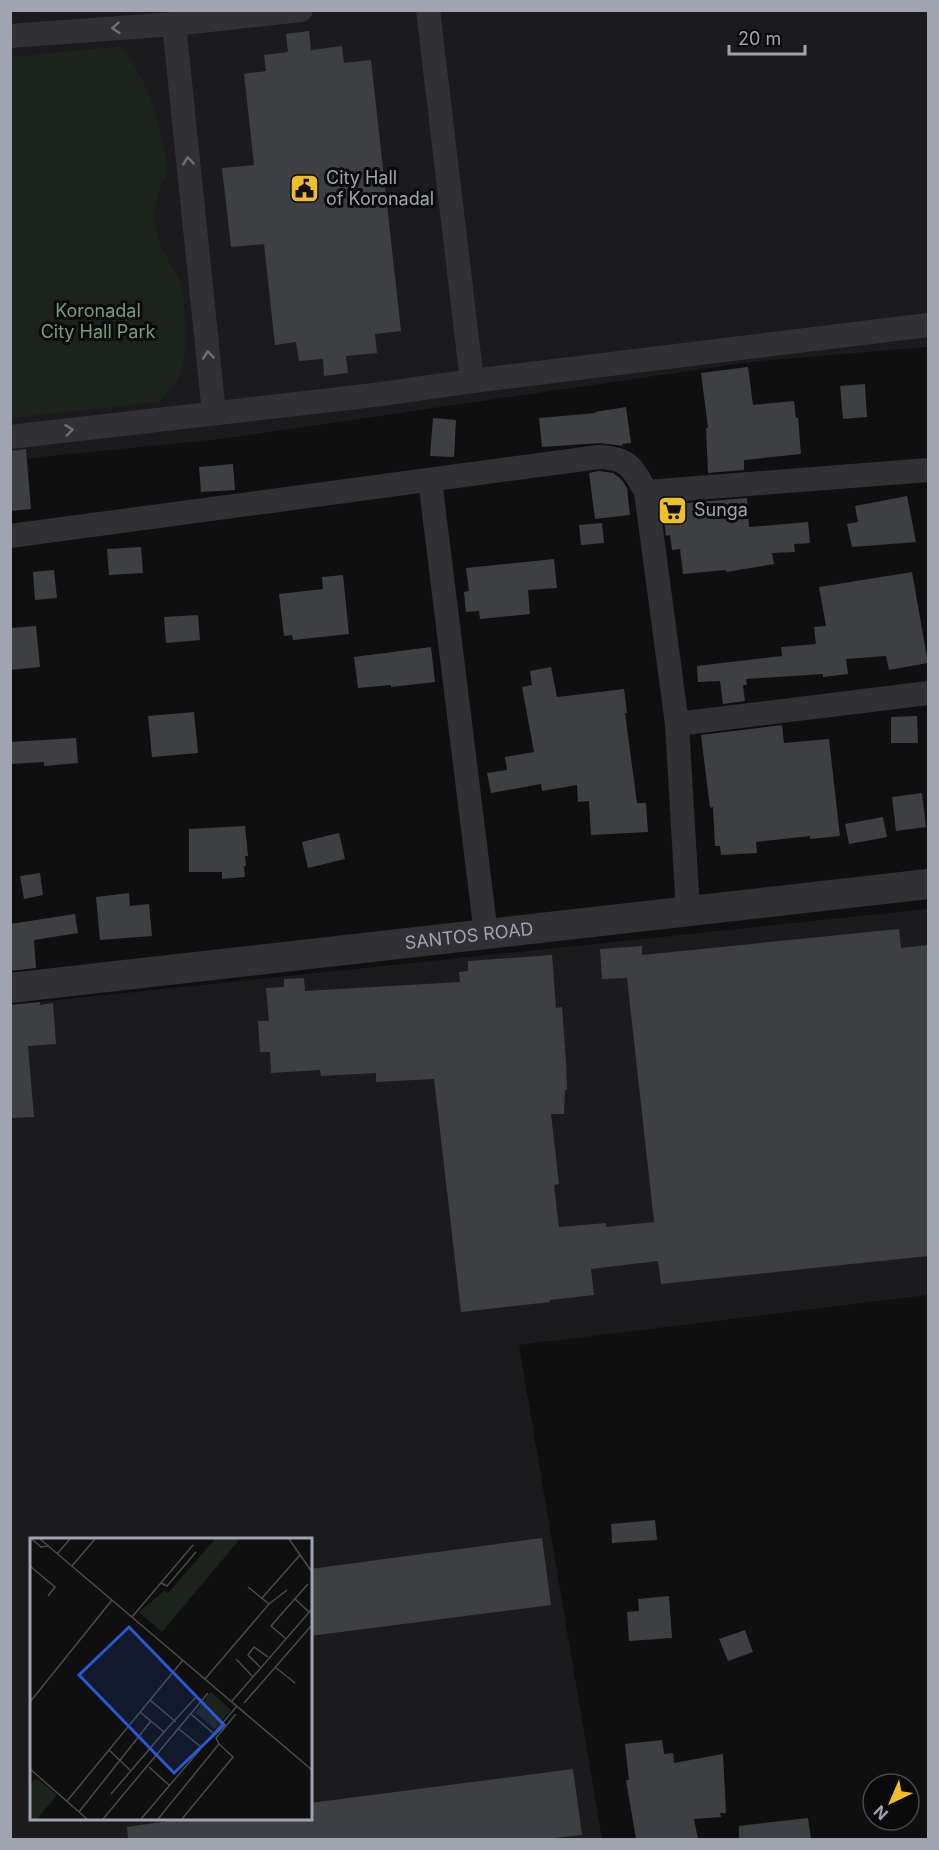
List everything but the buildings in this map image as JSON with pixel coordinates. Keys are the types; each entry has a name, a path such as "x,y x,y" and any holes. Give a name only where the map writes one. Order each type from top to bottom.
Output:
{"street":[{"path":"10,36 174,24 301,10"},
{"path":"428,10 472,381"},
{"path":"174,24 214,413"},
{"path":"10,437 374,395 928,325"},
{"path":"10,536 599,457 624,461 632,467 646,492 677,724 688,911"},
{"path":"646,492 928,470"},
{"path":"430,480 486,934"},
{"path":"677,724 928,693"},
{"name":"SANTOS ROAD","path":"10,988 928,884"}],"shaded area":[{"path":"11,11 928,11 928,347 758,361 221,439 11,460"},
{"path":"928,909 928,1295 519,1345 602,1839 11,1839 10,1005"}],"green space":[{"name":"Koronadal City Hall Park","path":"121,46 137,70 149,95 158,121 166,161 167,172 156,201 155,224 157,236 181,286 186,337 182,369 175,383 159,402 11,418 11,57"}],"place":[{"name":"City Hall of Koronadal","path":"305,188"},
{"name":"Sunga","path":"673,510"}]}
